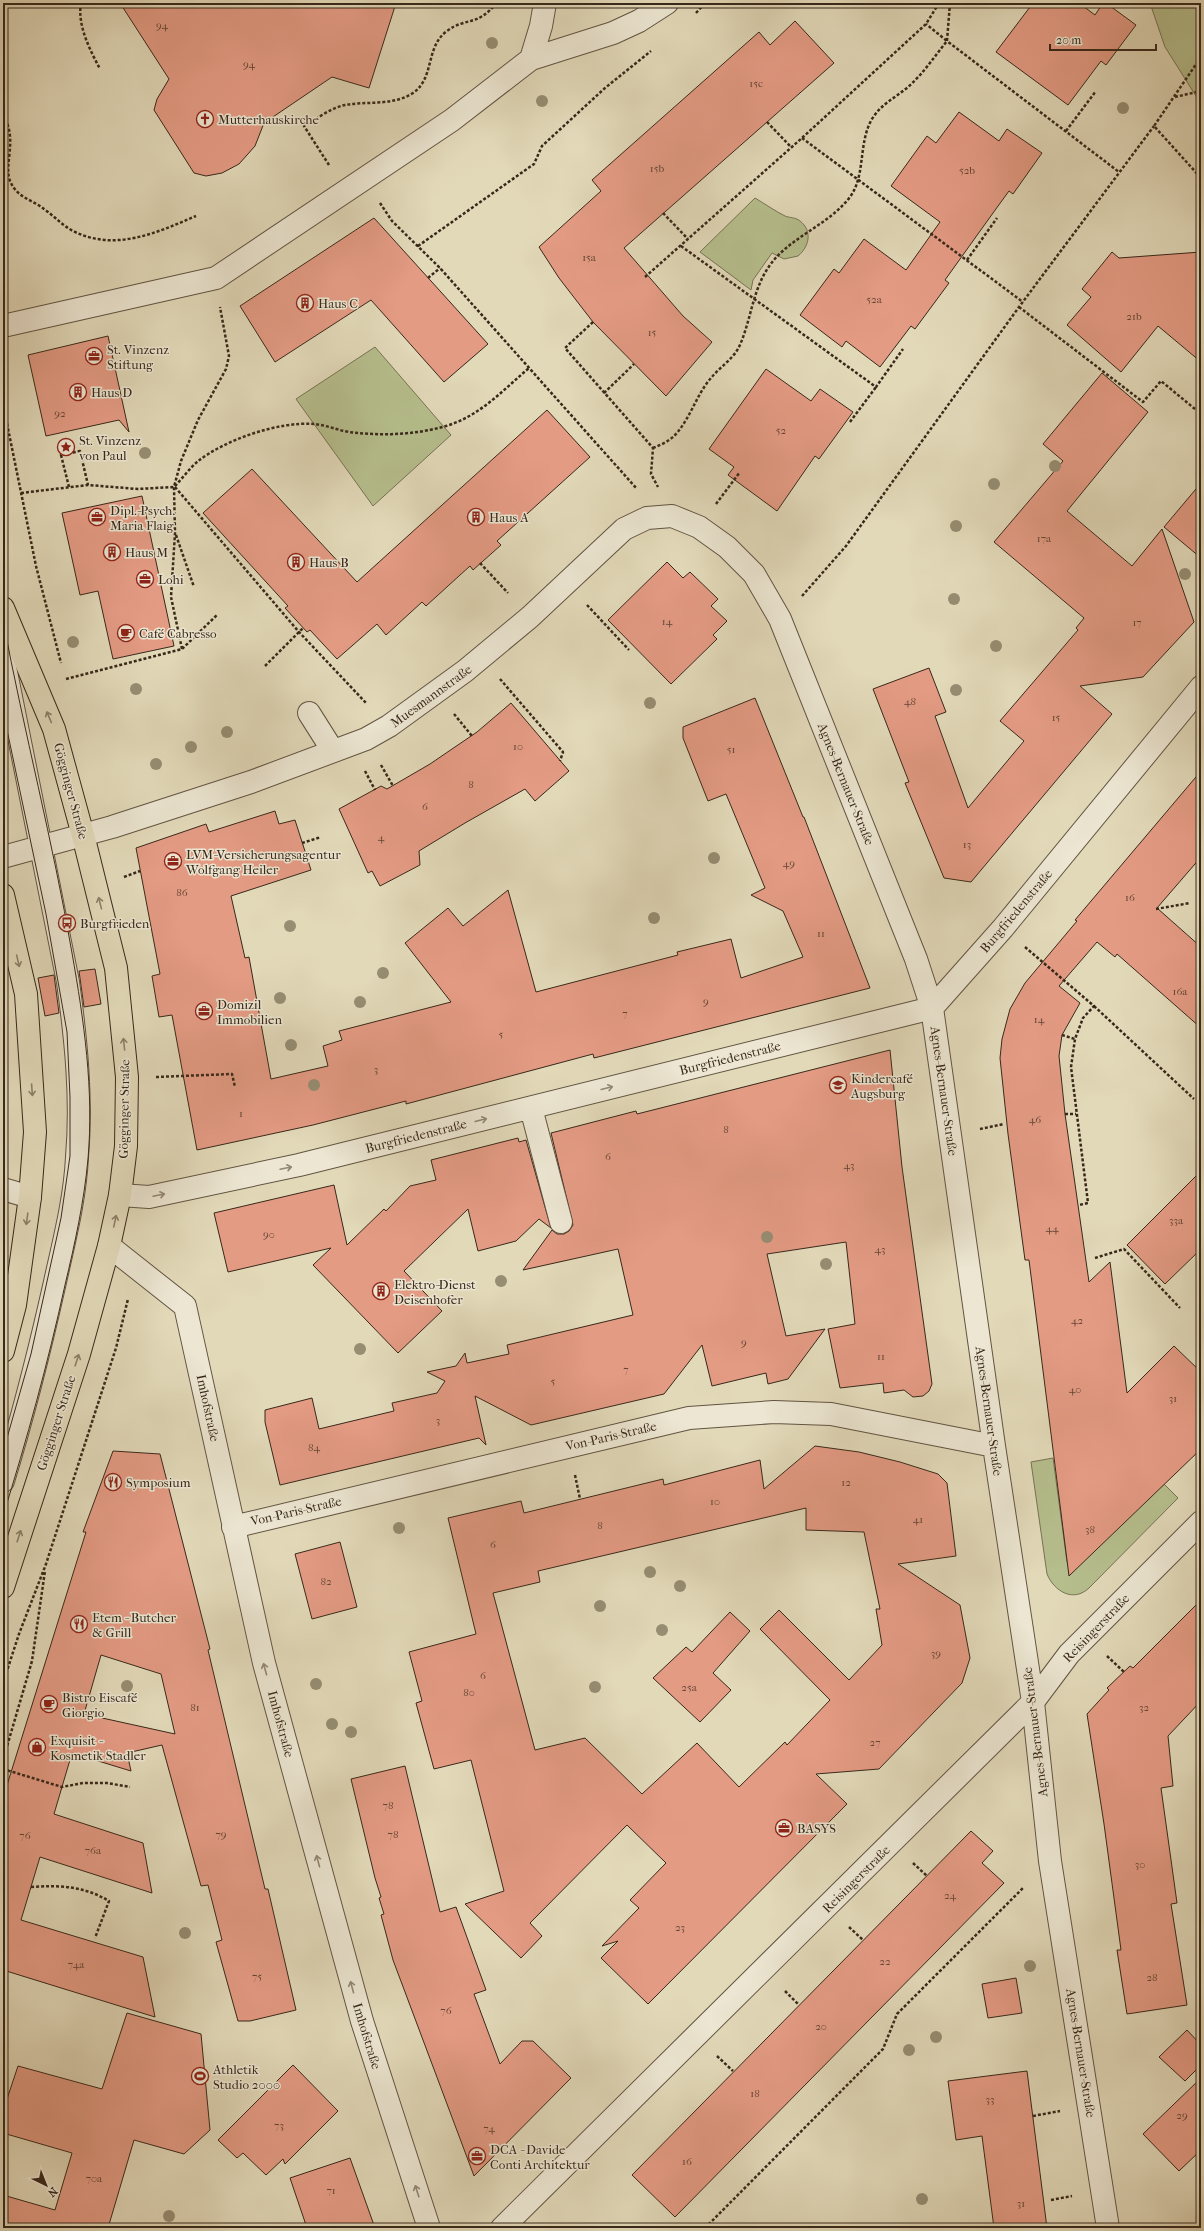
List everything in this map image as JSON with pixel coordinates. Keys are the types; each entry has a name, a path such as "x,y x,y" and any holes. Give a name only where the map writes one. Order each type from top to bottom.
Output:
{"main road":[{"name":"Gögginger Straße","path":"3,608 54,729 83,835 116,968 128,1077 126,1146 120,1195 109,1246 79,1354 3,1587"},
{"path":"3,895 26,994 35,1132 30,1197 15,1306 3,1351"}],"street":[{"path":"531,59 542,26 545,3"},
{"path":"3,326 216,278 354,185 458,127 531,59 614,33 638,21 667,3"},
{"name":"Muesmannstraße","path":"3,857 83,835 244,784 366,739 389,726 482,658 566,584 624,529 647,518 672,516 699,528 727,547 754,574 780,619"},
{"name":"Agnes-Bernauer-Straße","path":"780,619 916,960 932,1008 994,1446 1033,1702 1050,1861 1108,2228"},
{"path":"3,658 68,982 75,1030 78,1097 78,1158 69,1219 39,1356 3,1481"},
{"name":"Burgfriedenstraße","path":"120,1195 149,1197 292,1167 932,1008 1003,928 1201,687"},
{"path":"308,713 333,751"},
{"path":"531,1108 561,1222"},
{"path":"3,1189 30,1197"},
{"name":"Imhofstraße","path":"109,1246 185,1306 264,1663 362,2021 429,2228"},
{"name":"Von-Paris-Straße","path":"233,1527 689,1418 774,1412 831,1414 994,1446"},
{"name":"Reisingerstraße","path":"502,2228 1033,1702 1069,1654 1201,1522"}],"path":[{"path":"58,3 80,5 85,34 91,52 100,69"},
{"path":"496,3 486,15 473,22 453,27 439,38 432,51 425,80 414,92 394,101 344,106 331,110 304,126 354,185 440,268 639,492 647,518"},
{"path":"690,17 705,3"},
{"path":"932,3 936,8"},
{"path":"645,276 792,147 926,24 939,3"},
{"path":"653,448 664,443 676,434 704,386 734,354 746,331 753,298 760,282 777,256 822,223 849,198 858,179 864,144 871,121 887,102 918,78 946,41 950,3"},
{"path":"926,24 946,41 1119,172"},
{"path":"418,246 534,164 542,146 605,88 656,46"},
{"path":"780,619 846,546 1023,302 1154,126 1201,57"},
{"path":"1066,131 1096,91"},
{"path":"1175,97 1201,91"},
{"path":"3,115 10,134 8,171 10,182 26,200 43,208 72,231 103,241 130,240 152,234 196,216"},
{"path":"767,122 792,147"},
{"path":"1154,126 1201,178"},
{"path":"802,138 1023,302"},
{"path":"663,212 688,239"},
{"path":"967,260 997,218"},
{"path":"681,246 876,387"},
{"path":"428,278 440,268"},
{"path":"182,649 171,597 175,533 174,486 181,461 198,420 226,369 228,362 229,356 216,278"},
{"path":"1019,308 1143,402 1160,380 1201,414"},
{"path":"593,322 565,348 653,448 651,474 672,516"},
{"path":"850,422 903,349"},
{"path":"604,393 634,364"},
{"path":"22,493 88,485 138,489 174,486 197,462 226,445 263,431 288,426 314,424 348,432 380,435 446,426 476,414 529,368"},
{"path":"69,487 61,455 80,451 88,485"},
{"path":"699,528 740,472"},
{"path":"174,486 300,632 368,704"},
{"path":"175,533 194,587"},
{"path":"480,563 508,593"},
{"path":"566,584 629,650"},
{"path":"66,679 182,649 218,614"},
{"path":"264,666 304,628"},
{"path":"482,658 563,752 560,761"},
{"path":"302,843 321,837"},
{"path":"124,877 140,871"},
{"path":"1156,909 1190,903"},
{"path":"1003,928 1094,1006 1194,1099"},
{"path":"1079,1205 1088,1204 1071,1067 1075,1039 1083,1018 1094,1006"},
{"path":"1062,1035 1075,1039"},
{"path":"128,1077 232,1074 235,1087"},
{"path":"1065,1114 1076,1114"},
{"path":"980,1129 1004,1124"},
{"path":"1095,1258 1124,1249 1180,1308"},
{"path":"3,1683 19,1634 46,1564 116,1348 136,1266"},
{"path":"574,1473 580,1499"},
{"path":"3,1760 32,1661 46,1564"},
{"path":"1105,1655 1124,1672"},
{"path":"3,1769 62,1787 83,1783 107,1783 130,1787"},
{"path":"705,2228 883,2049 897,2014 1050,1861"},
{"path":"912,1862 927,1876"},
{"path":"31,1887 74,1887 97,1894 109,1901 95,1938"},
{"path":"848,1926 863,1940"},
{"path":"784,1990 800,2005"},
{"path":"712,2052 734,2071"},
{"path":"1033,2116 1064,2110"},
{"path":"1051,2200 1079,2195"}],"green space":[{"path":"1150,3 1201,3 1201,104 1165,47"},
{"path":"755,198 785,216 800,221 807,229 808,239 805,248 798,256 784,259 772,253 753,280 751,290 700,252"},
{"path":"375,347 451,435 373,506 296,399"},
{"path":"1053,1458 1067,1562 1161,1481 1178,1498 1089,1588 1077,1595 1071,1595 1059,1590 1047,1574 1031,1462"}],"building":[{"path":"120,3 396,3 369,88 332,77 264,123 255,146 239,164 222,173 206,176 194,173 154,110 157,99 169,79"},
{"path":"1033,3 1079,3 1095,15 1103,3 1106,3 1136,25 1106,65 1101,61 1068,105 996,52"},
{"path":"795,21 834,63 624,248 683,316 712,342 666,396 593,322 559,278 539,247 601,191 592,180 759,32 770,45"},
{"path":"959,112 999,141 1007,129 1042,153 1013,194 1009,191 993,213 945,280 949,283 915,329 911,326 880,367 846,341 842,347 800,315 834,269 839,273 864,239 906,270 940,222 891,186 927,136 936,143"},
{"name":"Haus C","path":"374,218 488,344 444,382 371,300 275,362 240,306"},
{"path":"1112,252 1119,258 1201,252 1201,362 1158,326 1121,372 1067,325 1091,297 1082,289"},
{"name":"Haus D","path":"108,336 129,432 119,420 46,436 28,355"},
{"path":"766,369 811,401 820,389 853,412 819,459 815,456 777,511 728,475 734,467 709,449"},
{"path":"1102,373 1148,412 1067,511 1132,566 1162,529 1194,622 1143,677 1080,686 1112,714 971,882 944,878 905,783 909,782 873,689 929,668 946,712 935,716 968,808 1024,741 1000,721 1078,630 1076,628 1084,618 994,542 1063,461 1043,444"},
{"path":"547,410 590,457 497,541 501,545 473,570 470,566 426,606 422,602 386,635 377,624 337,659 310,630 307,632 285,608 288,606 203,513 252,469 357,582"},
{"path":"1201,483 1201,558 1164,527"},
{"name":"Haus M","path":"142,496 174,646 113,659 98,591 80,595 62,513"},
{"path":"667,562 683,578 690,572 718,599 711,606 727,621 713,635 717,639 671,684 608,620"},
{"path":"755,698 804,817 870,988 594,1058 593,1054 406,1104 406,1101 313,1125 197,1150 172,1015 159,1017 152,976 160,974 136,848 206,824 209,832 275,811 279,824 295,820 311,870 231,896 245,958 249,957 271,1079 328,1066 323,1046 342,1040 339,1031 451,1002 405,943 448,908 463,926 508,890 536,992 678,955 677,952 731,939 741,978 803,957 783,911 751,895 765,888 726,794 708,801 683,738 683,727"},
{"path":"511,703 569,771 535,801 525,789 465,823 419,851 420,865 380,886 372,871 368,873 339,809 381,786 387,789 430,764 477,732"},
{"path":"1201,771 1201,857 1157,908 1201,947 1201,1028 1117,954 1115,957 1097,942 1059,986 1080,1003 1062,1035 1059,1056 1065,1114 1089,1282 1110,1262 1127,1393 1174,1346 1201,1372 1201,1449 1069,1576 1029,1260 1025,1260 1008,1134 1000,1058 1002,1039 1010,1009 1025,983 1077,921 1075,920"},
{"path":"95,969 101,1004 84,1007 79,971"},
{"path":"54,975 59,1013 45,1016 38,978"},
{"path":"890,1050 902,1167 932,1384 929,1391 923,1396 913,1397 904,1390 884,1393 883,1383 840,1388 828,1329 855,1324 846,1242 767,1254 786,1336 825,1329 788,1379 768,1384 766,1373 712,1386 702,1345 664,1394 531,1425 475,1396 486,1445 479,1438 280,1485 265,1422 265,1410 312,1398 319,1429 394,1411 392,1403 437,1393 445,1381 427,1372 456,1366 465,1353 467,1363 509,1354 507,1345 633,1315 618,1249 523,1270 552,1230 557,1234 564,1234 569,1231 573,1225 551,1133 636,1111 637,1114"},
{"path":"518,1138 519,1142 526,1140 551,1228 539,1219 516,1241 478,1251 468,1209 404,1271 442,1311 398,1353 313,1265 331,1248 228,1272 214,1213 334,1185 347,1245 384,1209 386,1211 410,1186 436,1180 431,1160"},
{"path":"1201,1171 1201,1249 1165,1284 1127,1245"},
{"path":"815,1446 859,1452 900,1462 938,1474 947,1483 956,1556 898,1564 960,1605 970,1658 962,1683 879,1769 816,1774 847,1804 648,2004 601,1958 618,1941 602,1946 639,1908 630,1900 666,1863 627,1825 530,1923 542,1936 521,1958 465,1904 504,1891 471,1760 434,1769 416,1703 422,1701 409,1652 476,1634 448,1518 521,1501 524,1513 663,1479 664,1485 760,1460 764,1489","holes":["806,1508 806,1530 864,1532 880,1609 876,1609 882,1645 849,1680 779,1610 760,1629 830,1700 787,1745 785,1742 739,1787 697,1743 642,1794 585,1738 535,1750 493,1593 540,1582 538,1571"]},
{"path":"113,1451 160,1454 210,1649 208,1650 265,1889 268,1889 296,2010 250,2021 238,2021 216,1942 222,1940 208,1885 201,1886 162,1745 127,1753 131,1771 72,1753 54,1814 143,1843 152,1893 40,1857 21,1920 143,1957 155,2017 3,1970 3,1798 86,1532 83,1532","holes":["101,1655 161,1674 175,1734 84,1714"]},
{"path":"340,1542 357,1607 312,1619 295,1554"},
{"path":"1201,1600 1201,1701 1168,1736 1173,1786 1161,1788 1177,1903 1171,1904 1187,2005 1127,2014 1117,1950 1121,1950 1087,1714 1109,1690 1107,1688 1130,1666 1133,1668"},
{"path":"730,1612 750,1631 713,1673 731,1690 700,1722 653,1678 686,1647 692,1652"},
{"path":"405,1766 440,1912 456,1907 486,1990 474,1994 500,2064 522,2041 533,2041 571,2078 474,2176 393,1960 381,1915 384,1914 379,1898 381,1897 351,1779"},
{"path":"971,1831 993,1851 982,1863 1004,1883 675,2217 632,2175"},
{"path":"1016,1978 1022,2013 988,2018 982,1984"},
{"path":"127,2013 201,2034 210,2130 184,2154 134,2140 108,2228 3,2228 3,2195 55,2210 72,2153 3,2133 3,2111 18,2066 102,2089"},
{"path":"1187,2030 1201,2045 1201,2065 1185,2081 1159,2057"},
{"path":"293,2065 338,2111 285,2164 283,2159 266,2175 243,2153 237,2158 218,2140"},
{"path":"1027,2071 1047,2228 994,2228 982,2136 956,2140 948,2081"},
{"path":"1201,2078 1201,2150 1179,2171 1143,2134"},
{"path":"350,2158 375,2228 307,2228 290,2178"}],"tram line":[{"path":"3,620 72,953 84,1030 90,1107 88,1159 82,1207 76,1238 29,1430 3,1516"},
{"path":"3,711 46,914 67,1032 70,1097 70,1156 61,1218 31,1354 3,1452"}],"place":[{"name":"Mutterhauskirche","path":"205,119"},
{"name":"Haus C","path":"305,303"},
{"name":"St. Vinzenz Stiftung","path":"94,356"},
{"name":"Haus D","path":"78,392"},
{"name":"St. Vinzenz von Paul","path":"66,447"},
{"name":"Dipl.-Psych. Maria Flaig","path":"97,517"},
{"name":"Haus A","path":"476,517"},
{"name":"Haus M","path":"112,552"},
{"name":"Haus B","path":"296,562"},
{"name":"Lohi","path":"145,579"},
{"name":"Café Cabresso","path":"126,633"},
{"name":"LVM-Versicherungsagentur Wolfgang Heiler","path":"173,861"},
{"name":"Burgfrieden","path":"67,923"},
{"name":"Domizil Immobilien","path":"204,1011"},
{"name":"Kindercafé Augsburg","path":"838,1085"},
{"name":"Elektro-Dienst Deisenhofer","path":"381,1291"},
{"name":"Symposium","path":"113,1482"},
{"name":"Etem - Butcher & Grill","path":"79,1624"},
{"name":"Bistro Eiscafé Giorgio","path":"49,1704"},
{"name":"Exquisit - Kosmetik Stadler","path":"37,1747"},
{"name":"BASYS","path":"784,1828"},
{"name":"Athletik Studio 2000","path":"200,2076"},
{"name":"DCA - Davide Conti Architektur","path":"477,2156"}]}
